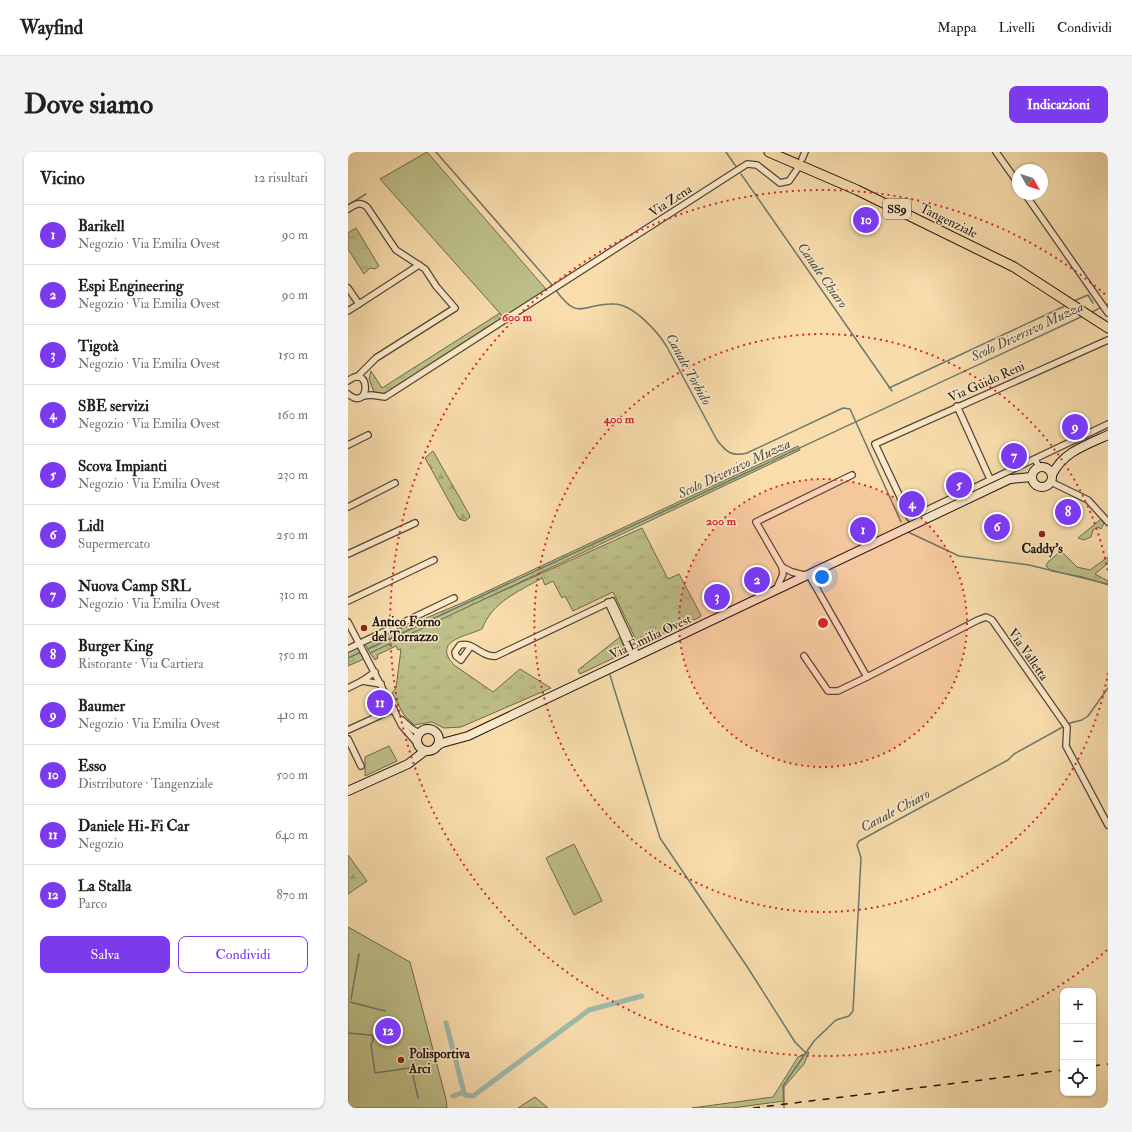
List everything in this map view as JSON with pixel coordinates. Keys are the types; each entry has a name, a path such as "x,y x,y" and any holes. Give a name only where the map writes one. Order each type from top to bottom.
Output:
{"main road":[{"name":"Tangenziale","path":"769,152 858,190 1014,268 1108,328"},
{"path":"1070,453 1065,453 1043,467 1034,470 1031,477 1033,483 1039,487 1046,486 1057,466 1070,453 1108,435"},
{"path":"1043,467 1051,479"},
{"name":"Via Emilia Ovest","path":"437,746 447,741 463,738 476,730 790,584 1010,479 1031,477"},
{"path":"348,791 414,760 426,751 432,750 437,746 439,739 435,731 429,728 419,733 412,757 402,765"},
{"name":"Via Emilia Ovest","path":"435,731 451,735 476,730"},
{"path":"417,744 426,751"}],"street":[{"path":"802,159 805,152"},
{"path":"996,152 1012,175"},
{"name":"Via Zena","path":"348,394 356,398 362,396 385,397 747,164 757,165 780,183 789,181 798,168"},
{"path":"1029,200 1107,313"},
{"path":"348,209 357,203 362,203 367,207 396,250 425,269 436,286 455,308 371,362 356,377 348,381"},
{"path":"348,311 419,265"},
{"path":"348,288 358,304"},
{"name":"Via Guido Reni","path":"990,479 910,518 875,444 1107,340"},
{"path":"362,396 365,384 365,374 371,362"},
{"path":"348,374 356,377 365,384 376,396"},
{"path":"957,406 990,479 1108,424"},
{"path":"348,445 368,435"},
{"path":"1035,459 1043,467"},
{"path":"790,584 784,570 756,522 852,475"},
{"path":"1051,479 1088,500 1108,522"},
{"path":"348,507 395,483"},
{"path":"348,554 415,522"},
{"path":"348,601 434,560"},
{"path":"784,570 808,575 867,677"},
{"path":"776,590 784,570"},
{"path":"348,648 454,598"},
{"path":"471,646 487,656 496,656 610,602 635,656"},
{"name":"Via Valletta","path":"804,656 828,691 838,691 986,617 994,623 1066,726 1066,746 1108,825"},
{"path":"348,622 405,730 417,744"},
{"path":"348,688 375,672"},
{"path":"369,682 378,678"},
{"path":"362,681 381,684"},
{"path":"348,730 394,709"},
{"path":"398,716 407,726 419,733"},
{"path":"348,739 361,766"}],"green space":[{"path":"427,152 545,288 545,291 505,319 380,179"},
{"path":"356,228 379,266 375,269 370,268 364,274 348,249 348,233"},
{"path":"500,313 505,319 387,394 374,392 369,379 371,371 382,388"},
{"path":"798,446 800,450 370,653 365,644 464,602"},
{"path":"433,451 469,514 470,517 465,521 459,519 425,458"},
{"path":"1101,519 1104,523 1101,529 1098,527 1093,530 1091,537 1084,540 1078,538"},
{"path":"642,528 668,579 679,574 701,615 700,617 641,644 637,642 613,592 573,611 565,596 562,598 553,581 545,585 542,578 499,604 487,619 482,629 454,640 449,644 447,650 448,657 454,665 493,692 520,669 551,688 461,727 444,728 432,722 414,725 404,715 392,693 396,688 401,649 398,650 396,646 377,655 378,658 375,660 370,653 427,625"},
{"path":"1061,551 1077,567 1090,570 1108,557 1108,563 1095,574 1108,581 1108,585 1083,577 1051,571 1046,566 1048,562"},
{"path":"620,637 624,647 617,650 618,652 624,650 622,654 580,674 578,670"},
{"path":"358,647 364,659 348,666 348,650"},
{"path":"389,746 397,761 365,776 365,757"},
{"path":"574,844 602,901 574,915 546,858"},
{"path":"348,855 367,881 348,894"},
{"path":"348,927 410,962 446,1099 447,1108 348,1108"},
{"path":"809,1052 804,1064 784,1087 784,1101 732,1108 692,1108 773,1097 798,1057"},
{"path":"535,1097 548,1108 518,1108"}],"waterway":[{"name":"Canale Torbido","path":"436,152 553,286"},
{"name":"Canale Chiaro","path":"726,152 737,168"},
{"name":"Canale Chiaro","path":"741,174 892,391"},
{"path":"348,205 366,194"},
{"name":"Canale Torbido","path":"555,289 570,306 582,309 603,304 621,305 637,314 644,320 658,334 667,347 717,440 723,448 733,454 747,453 843,408 850,409 901,522"},
{"name":"Canale Chiaro","path":"1074,301 1088,295 1093,303"},
{"name":"Scolo Diversivo Muzza","path":"1090,313 1108,304"},
{"name":"Canale Chiaro","path":"889,388 1067,305"},
{"name":"Scolo Diversivo Muzza","path":"368,649 1083,316"},
{"name":"Canale Torbido","path":"908,532 959,556 1029,565 1108,584"},
{"name":"Scolo Diversivo Muzza","path":"348,658 361,652"},
{"path":"610,675 660,838 748,968 795,1042 806,1053"},
{"name":"Canale Chiaro","path":"784,1108 783,1086 814,1041 836,1020 849,1016 853,1011 861,858 857,845 859,841 1008,760 1014,754 1070,723 1082,720 1088,716 1108,688"},
{"path":"351,999 359,954"},
{"path":"453,1096 464,1092 465,1095 473,1096 589,1010 642,996"},
{"path":"350,1002 385,1011"},
{"path":"446,1023 464,1092"},
{"path":"348,1033 371,1035 374,1037 371,1045 375,1073 409,1068 412,1071 418,1098"}],"railway":[{"path":"1096,1066 1108,1064"},
{"path":"753,1108 1060,1070"}],"place":[{"name":"Esso","path":"866,220"},
{"name":"Baumer","path":"1075,427"},
{"name":"Nuova Camp SRL","path":"1014,456"},
{"name":"Scova Impianti","path":"959,485"},
{"name":"SBE servizi","path":"912,504"},
{"name":"Burger King","path":"1068,512"},
{"name":"Lidl","path":"997,527"},
{"name":"Barikell","path":"863,530"},
{"name":"Caddy's","path":"1042,534"},
{"name":"Espi Engineering","path":"757,580"},
{"name":"Tigotà","path":"717,597"},
{"name":"Antico Forno del Torrazzo","path":"364,628"},
{"name":"Daniele Hi-Fi Car","path":"380,703"},
{"name":"La Stalla","path":"388,1031"},
{"name":"Polisportiva Arci","path":"401,1060"}]}
